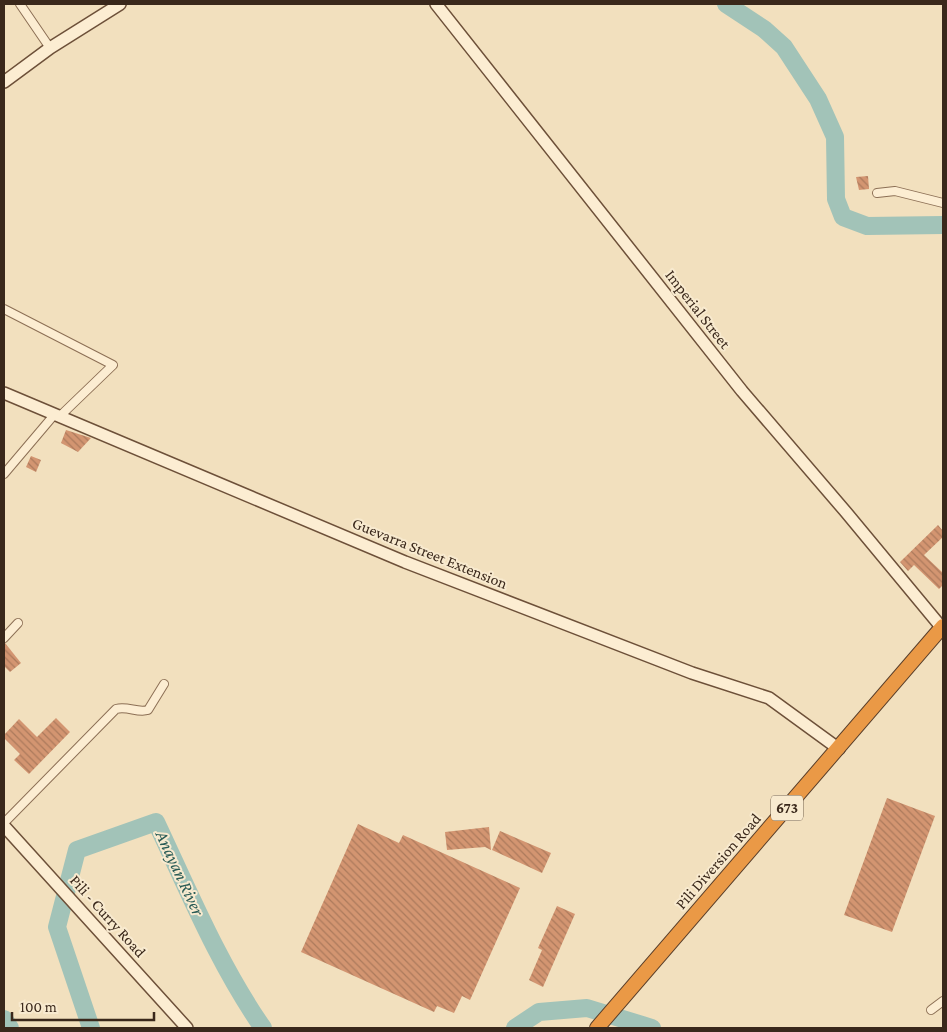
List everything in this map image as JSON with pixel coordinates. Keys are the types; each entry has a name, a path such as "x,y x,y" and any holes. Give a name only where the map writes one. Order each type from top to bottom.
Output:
{"highway":[{"name":"Pili Diversion Road","path":"597,1028 943,628"}],"street":[{"path":"20,4 50,48"},
{"path":"4,82 50,48 120,4"},
{"name":"Imperial Street","path":"436,4 742,391 943,628"},
{"path":"877,193 895,191 943,203"},
{"path":"4,308 113,365 57,416 4,474"},
{"name":"Guevarra Street Extension","path":"4,393 405,562 692,673 769,698 839,749"},
{"path":"4,638 18,623"},
{"path":"4,824 116,709 125,707 140,712 148,710 164,684"},
{"name":"Pili - Curry Road","path":"4,824 186,1028"},
{"path":"931,1010 943,1001"}],"building":[{"path":"868,176 869,189 859,190 856,177"},
{"path":"66,430 91,438 78,452 61,443"},
{"path":"31,456 41,460 36,472 26,467"},
{"path":"938,525 943,531 943,537 924,555 943,573 943,585 939,589 914,565 908,571 900,562"},
{"path":"5,643 21,663 10,672 4,666"},
{"path":"56,718 70,732 29,774 14,760 20,754 4,738 4,735 19,719 37,737"},
{"path":"887,798 935,816 892,932 844,915"},
{"path":"358,824 399,843 403,835 520,888 470,1000 462,996 454,1013 437,1006 434,1012 301,952"},
{"path":"489,827 491,850 485,847 447,850 445,832"},
{"path":"500,831 551,853 542,873 492,850"},
{"path":"557,906 575,914 543,987 529,980 542,950 538,948"}],"waterway":[{"path":"726,4 764,29 784,47 818,99 835,137 836,199 843,217 867,226 943,225"},
{"name":"Anayan River","path":"91,1028 57,927 77,850 156,822 219,954 232,979 263,1028"},
{"name":"Anayan River","path":"515,1028 539,1012 587,1008 652,1028"},
{"name":"Anayan River","path":"4,1019 10,1028"}]}
